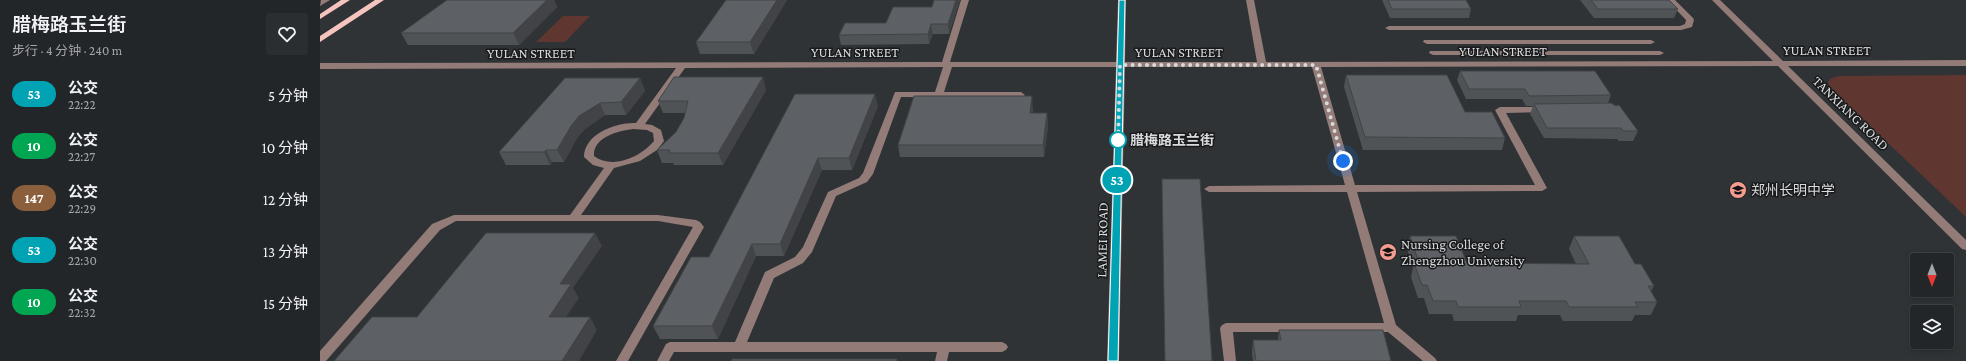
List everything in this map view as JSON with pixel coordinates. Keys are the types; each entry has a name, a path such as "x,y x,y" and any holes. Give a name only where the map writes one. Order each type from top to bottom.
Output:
{"main road":[{"path":"320,17 346,0"},
{"path":"320,40 380,0"}],"street":[{"path":"320,4 326,0"},
{"path":"939,94 965,0"},
{"name":"LAMEI ROAD","path":"1113,361 1122,0"},
{"path":"1250,0 1262,65"},
{"path":"1389,28 1681,28 1689,25 1690,20 1671,0"},
{"name":"TANXIANG ROAD","path":"1716,0 1966,246"},
{"path":"1421,28 1438,64"},
{"path":"1640,28 1670,64"},
{"path":"1428,42 1651,42"},
{"path":"1433,53 1660,53"},
{"name":"YULAN STREET","path":"320,66 1966,63"},
{"path":"1316,65 1391,327 1431,361"},
{"path":"639,126 682,66"},
{"path":"739,347 769,275 799,260 808,249 832,194 863,180 868,174 898,94 1021,95"},
{"path":"1209,190 1542,188 1500,110 1556,110"},
{"path":"639,126 649,127 658,132 660,141 651,151 635,160 611,165 598,163 589,157 588,152 594,143 615,130 639,126"},
{"path":"573,218 611,165"},
{"path":"320,358 436,227 454,218 658,218 696,224 698,227 622,361"},
{"path":"1230,361 1226,328 1391,327"},
{"path":"941,361 944,346"},
{"path":"663,361 670,347 1002,346"}],"shaded area":[{"path":"563,16 590,16 565,42 536,42"},
{"path":"1966,75 1966,217 1830,88 1828,82 1830,79 1839,76"}],"building":[{"path":"447,0 547,0 513,33 401,33"},
{"path":"726,0 777,0 750,42 696,42"},
{"path":"934,0 956,0 948,24 931,24 928,34 839,35 845,23 886,23 893,7 932,7"},
{"path":"1388,0 1466,0 1471,9 1392,9"},
{"path":"1591,0 1669,0 1678,9 1598,9"},
{"path":"1460,71 1595,71 1611,95 1529,96 1525,89 1469,89"},
{"path":"1346,75 1447,75 1465,112 1492,112 1505,138 1365,137"},
{"path":"674,77 763,77 718,153 669,153 670,150 657,150 676,132 684,118 688,101 658,101"},
{"path":"565,78 640,78 621,102 600,103 579,116 571,126 557,150 546,150 544,152 499,152"},
{"path":"795,94 875,94 849,158 818,158 780,244 752,244 712,326 653,326 691,257 709,257"},
{"path":"914,96 1032,96 1030,113 1047,113 1043,145 898,145"},
{"path":"1611,103 1616,106 1619,105 1638,131 1623,131 1621,128 1547,128 1534,104"},
{"path":"1162,179 1200,179 1212,361 1165,361"},
{"path":"486,233 595,233 560,284 571,284 549,317 590,317 562,361 334,361 372,317 417,317"},
{"path":"1410,236 1456,236 1467,263 1589,264 1574,236 1619,236 1635,264 1641,264 1654,286 1648,286 1657,302 1635,302 1638,307 1569,307 1566,301 1519,301 1521,307 1458,307 1456,301 1433,301 1427,285 1422,285 1414,263 1419,263"},
{"path":"1279,330 1383,330 1391,361 1256,361 1253,340 1281,340"},
{"path":"732,359 897,359 897,361 731,361"}],"bus line":[{"name":"53","path":"1113,361 1122,0"}],"place":[{"name":"腊梅路玉兰街","path":"1118,140"},
{"name":"郑州长明中学","path":"1738,190"},
{"name":"Nursing College of Zhengzhou University","path":"1388,252"}],"route":[{"path":"1118,140 1118,143 1120,65 1316,65 1343,161"}]}
